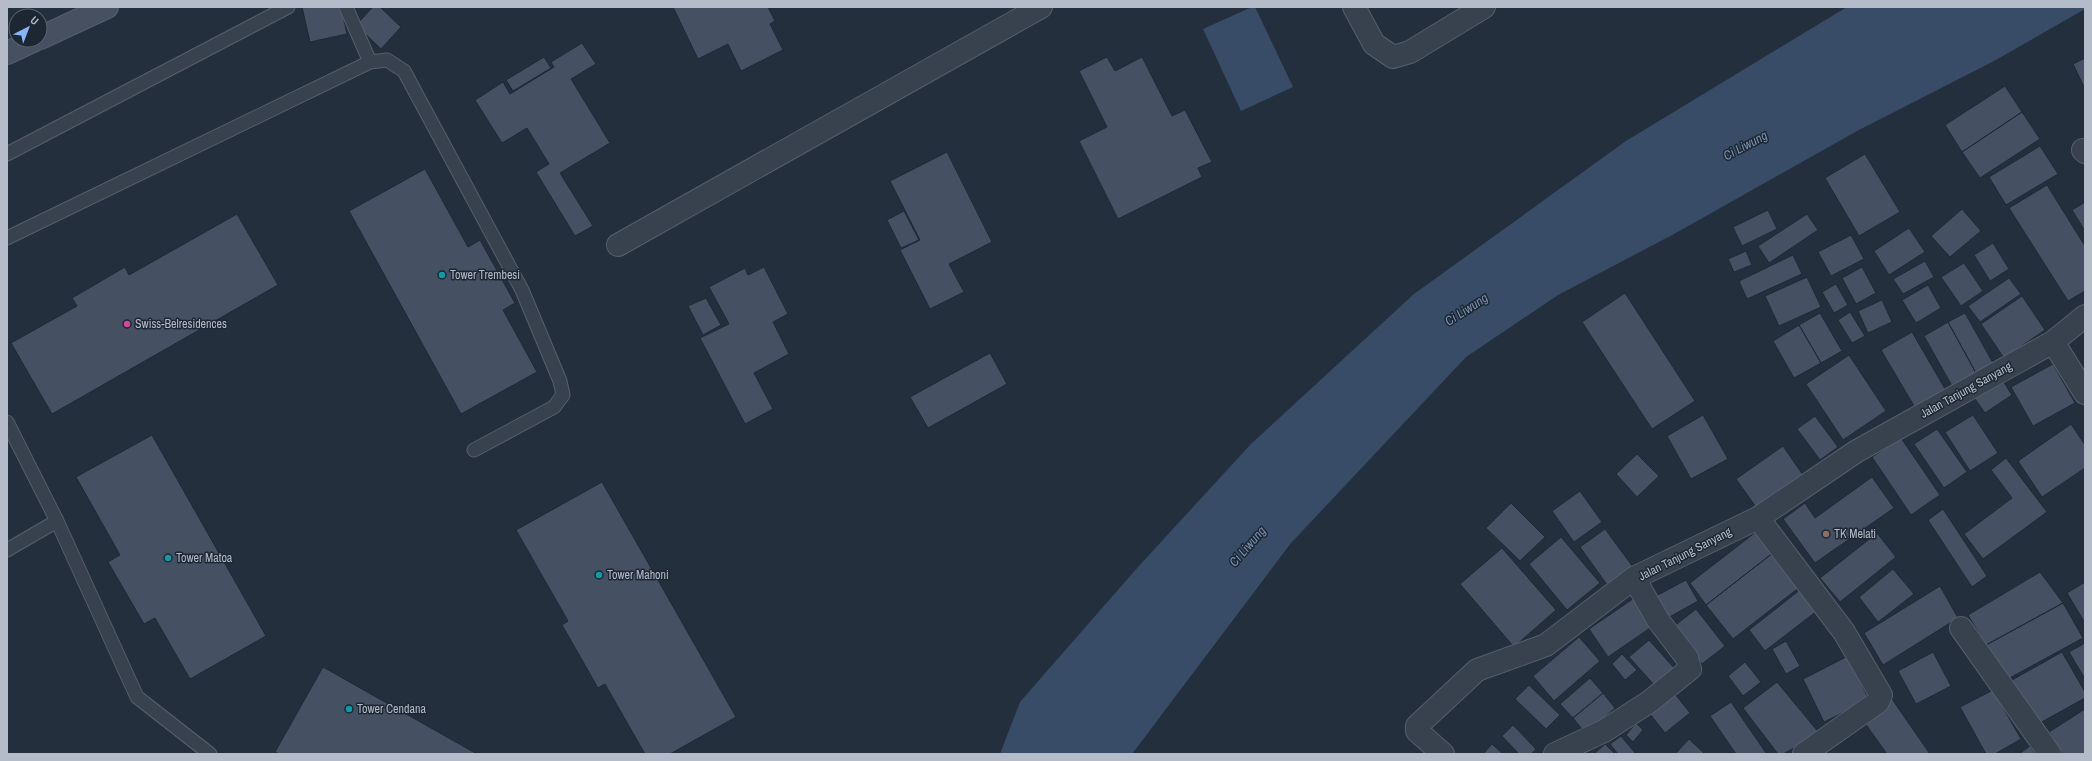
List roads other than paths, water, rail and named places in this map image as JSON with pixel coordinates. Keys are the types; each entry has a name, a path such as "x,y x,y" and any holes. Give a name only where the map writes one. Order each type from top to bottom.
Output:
{"street":[{"path":"48,34 107,7"},
{"path":"618,245 1041,7"},
{"path":"1354,7 1374,44 1393,57 1410,52 1484,7"},
{"path":"7,53 18,48"},
{"name":"Jalan Tanjung Sanyang","path":"1555,754 1604,731 1649,702 1690,669 1687,658 1658,620 1634,578 1758,518 1857,451 2053,342 2085,316"},
{"path":"2053,342 2085,394"},
{"path":"1758,518 1844,632 1881,695 1878,702 1804,754"},
{"path":"1443,754 1417,731 1417,726 1477,670 1546,645 1634,578"},
{"path":"1961,628 2050,754"}],"lane":[{"path":"7,154 288,7"},
{"path":"346,7 370,62"},
{"path":"7,238 370,62 387,60 404,71 522,290 560,381 562,395 554,407 474,450"},
{"path":"7,422 57,521 137,697 210,754"},
{"path":"7,550 57,521"}],"water":[{"path":"1255,7 1293,87 1241,111 1203,29"},
{"name":"Ci Liwung","path":"1847,7 2085,7 2085,9 1994,61 1857,131 1674,234 1558,295 1466,357 1291,543 1132,754 1000,754 1020,702 1138,567 1251,444 1414,294 1626,141"}],"place":[{"name":"Tower Trembesi","path":"442,275"},
{"name":"Swiss-Belresidences","path":"127,324"},
{"name":"TK Melati","path":"1826,534"},
{"name":"Tower Matoa","path":"168,558"},
{"name":"Tower Mahoni","path":"599,575"},
{"name":"Tower Cendana","path":"349,709"}]}
